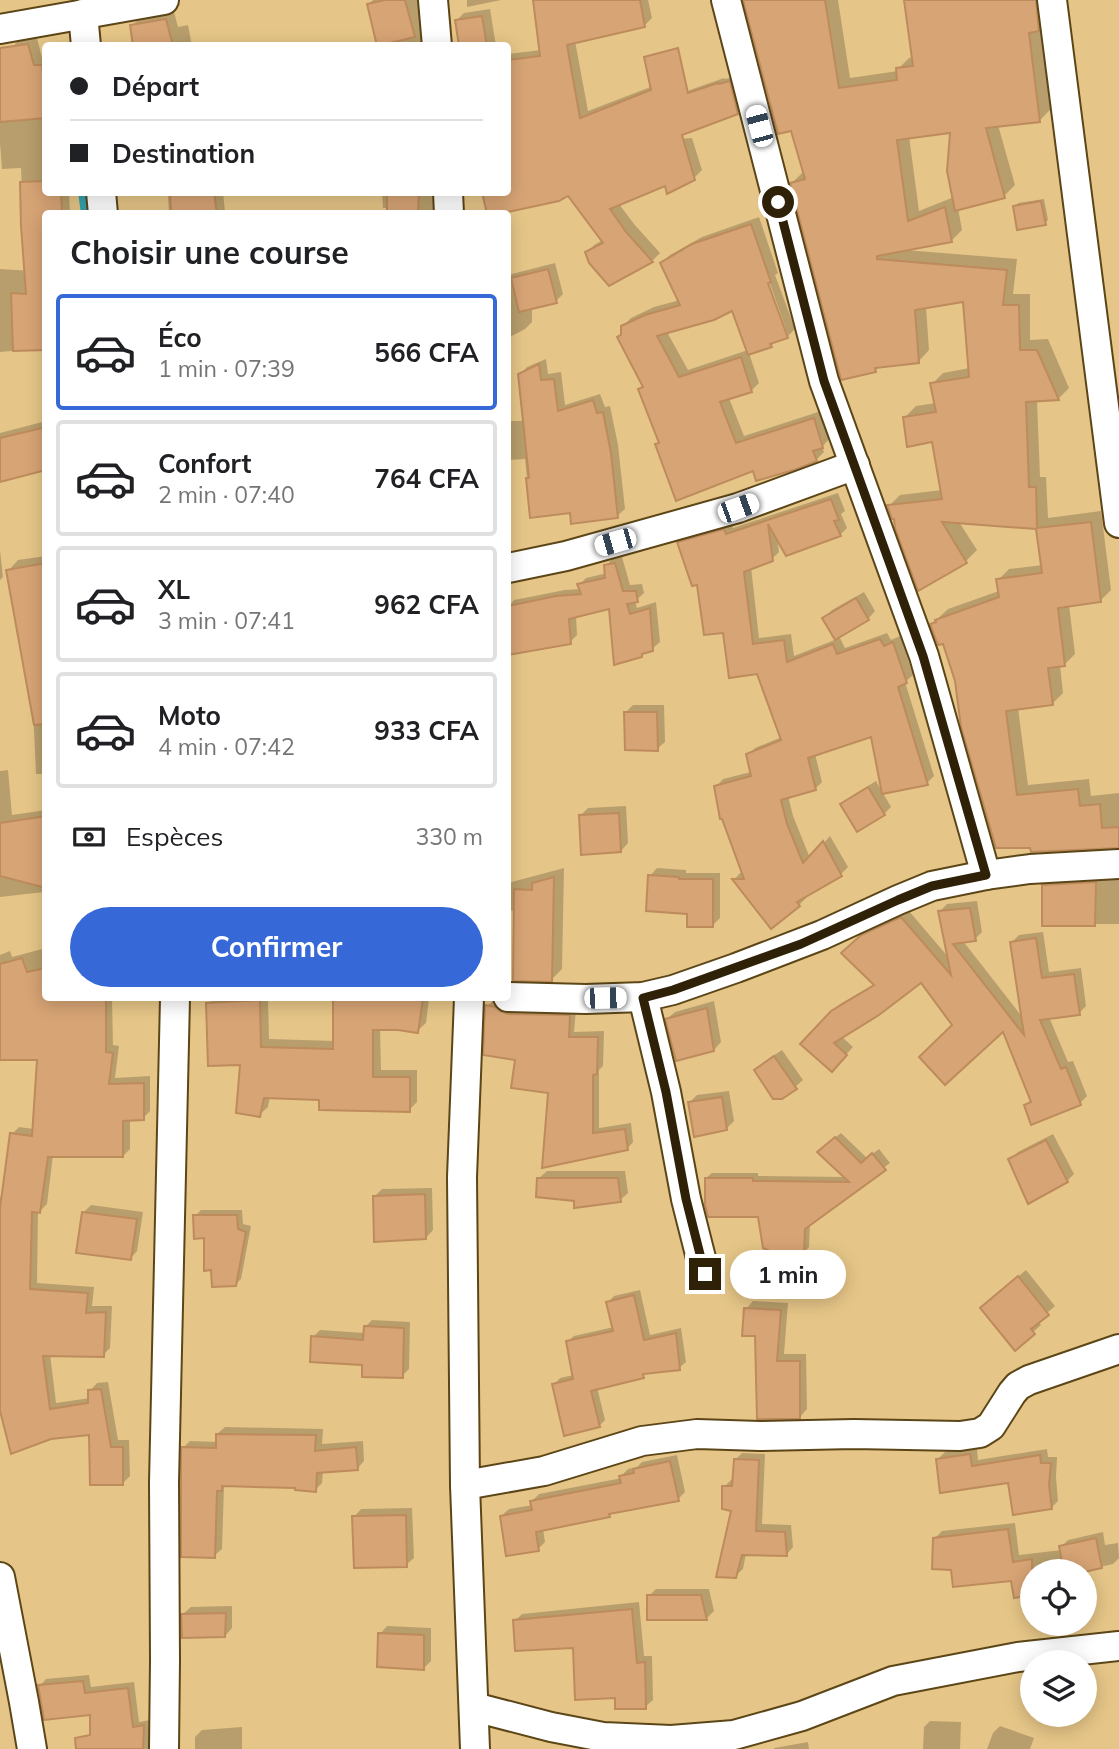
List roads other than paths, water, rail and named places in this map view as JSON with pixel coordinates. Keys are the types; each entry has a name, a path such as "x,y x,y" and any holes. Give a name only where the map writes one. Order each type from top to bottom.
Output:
{"street":[{"path":"1,24 164,0"},
{"path":"433,0 437,42"},
{"path":"726,0 824,381 923,656 986,875"},
{"path":"1052,0 1119,523"},
{"path":"83,14 86,42"},
{"path":"511,567 738,508 855,464"},
{"path":"511,997 643,998 785,950 932,886 1030,869 1119,864"},
{"path":"643,998 705,1274"},
{"path":"164,1749 164,1482 175,1001"},
{"path":"468,1001 462,1177 465,1485 475,1749"},
{"path":"465,1485 544,1471 642,1441 697,1434 960,1436 980,1433 991,1426 1018,1386 1119,1349"},
{"path":"0,1577 32,1749"},
{"path":"474,1707 603,1737 735,1742 892,1681 1018,1657 1119,1646"}],"waterway":[{"path":"83,196 84,210"}]}
